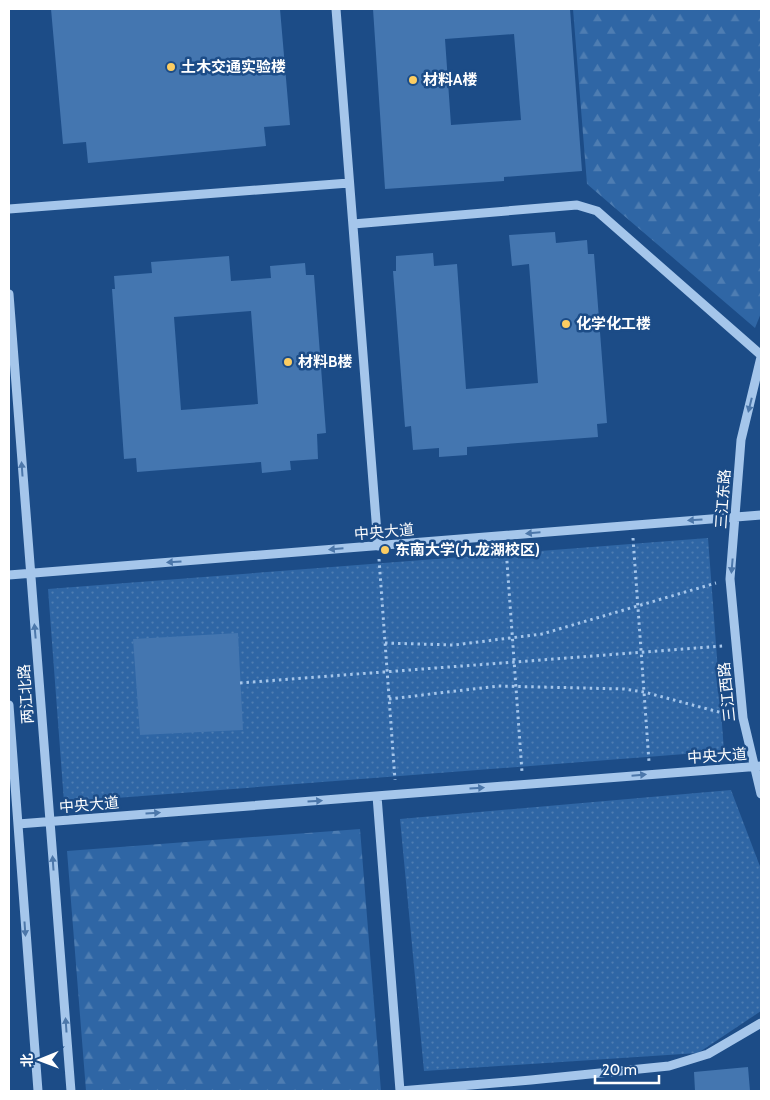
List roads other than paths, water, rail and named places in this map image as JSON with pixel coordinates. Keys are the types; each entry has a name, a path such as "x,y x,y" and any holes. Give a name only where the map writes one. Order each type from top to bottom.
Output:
{"street":[{"path":"336,9 378,546"},
{"path":"9,209 349,183"},
{"path":"352,224 576,205 597,211 761,356"},
{"name":"两江北路","path":"9,294 71,1091"},
{"name":"三江东路","path":"736,645 730,579 741,440 761,356"},
{"name":"中央大道","path":"9,575 761,515"},
{"name":"三江西路","path":"736,645 743,718 758,766 761,794"},
{"name":"两江北路","path":"9,705 38,1091"},
{"name":"中央大道","path":"18,824 758,766"},
{"path":"377,796 400,1091 669,1066 708,1054 761,1023"},
{"path":"531,1080 532,1091"}],"place":[{"name":"土木交通实验楼","path":"171,67"},
{"name":"材料A楼","path":"413,80"},
{"name":"化学化工楼","path":"566,324"},
{"name":"材料B楼","path":"288,362"},
{"name":"东南大学(九龙湖校区)","path":"385,550"}]}
